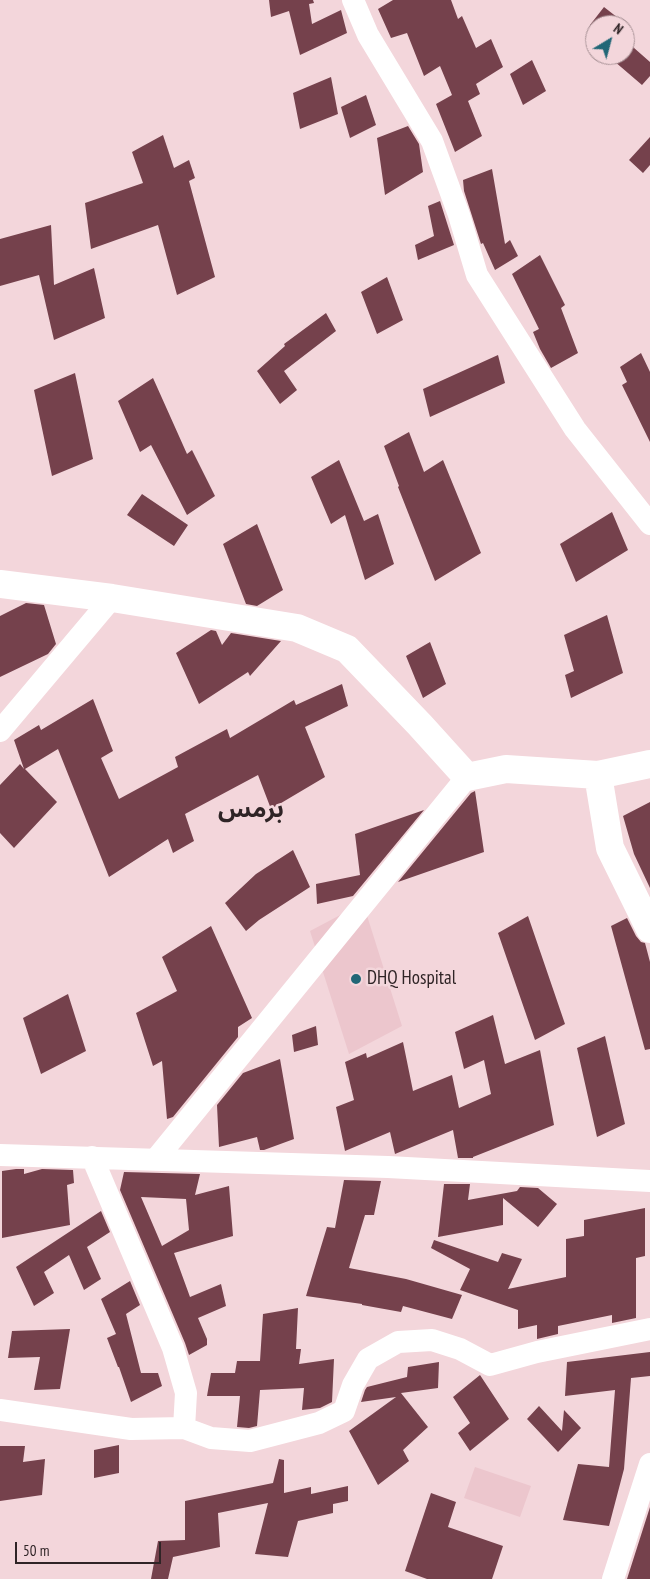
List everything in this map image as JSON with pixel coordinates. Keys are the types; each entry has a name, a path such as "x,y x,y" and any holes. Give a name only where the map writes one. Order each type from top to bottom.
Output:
{"street":[{"path":"354,0 368,35 432,141 459,216 477,275 575,429 650,524"},
{"path":"0,584 112,598 297,628 347,649 402,705 467,776"},
{"path":"0,731 112,598"},
{"path":"156,1159 467,776 506,769 598,775 650,764"},
{"path":"598,775 610,848 650,929"},
{"path":"0,1155 388,1168 650,1181"},
{"path":"92,1157 173,1348 186,1393 184,1428"},
{"path":"0,1410 131,1429 184,1428 211,1438 250,1441 319,1423 344,1411 353,1385 368,1359 398,1342 432,1340 460,1349 490,1365 537,1352 650,1329"},
{"path":"613,1579 650,1464"}],"shaded area":[{"name":"DHQ Hospital","path":"363,903 402,1026 349,1054 310,931"},
{"path":"475,1467 531,1486 520,1517 464,1498"}],"building":[{"path":"269,0 313,0 314,3 309,4 312,24 341,10 347,33 300,55 289,11 271,17"},
{"path":"393,0 451,0 458,19 462,16 476,48 491,39 503,67 476,84 480,94 468,101 482,136 455,152 436,104 452,95 440,66 424,76 407,33 391,38 378,9"},
{"path":"604,7 614,15 598,15"},
{"path":"635,49 650,62 650,76 642,85 619,65 635,65"},
{"path":"532,60 546,91 523,105 510,74"},
{"path":"331,77 338,114 300,129 293,93"},
{"path":"366,95 376,125 350,138 341,107"},
{"path":"408,126 419,144 423,172 385,195 377,138"},
{"path":"163,135 174,168 189,160 195,178 189,181 215,277 177,295 158,225 91,249 85,203 143,183 132,152"},
{"path":"650,137 650,165 643,173 629,160"},
{"path":"492,169 505,244 510,240 518,256 495,270 483,243 481,244 464,191 463,180"},
{"path":"440,201 454,245 418,260 415,245 434,236 428,206"},
{"path":"51,225 54,285 94,268 105,318 54,340 39,275 0,286 0,239"},
{"path":"540,255 565,305 561,308 578,353 551,368 533,332 539,329 512,274"},
{"path":"387,277 403,320 377,334 361,292"},
{"path":"326,313 336,331 284,371 297,390 280,404 257,371 285,346 284,344"},
{"path":"641,353 650,372 650,442 622,385 627,382 620,367"},
{"path":"498,355 505,383 430,417 423,389"},
{"path":"75,373 93,459 52,476 34,390"},
{"path":"153,378 187,454 192,450 215,496 187,515 151,445 140,452 118,401"},
{"path":"409,432 424,472 443,460 481,553 435,581 384,446"},
{"path":"339,460 364,521 378,514 394,564 365,580 345,515 331,524 311,477"},
{"path":"142,494 188,525 174,546 127,515"},
{"path":"612,512 628,550 576,582 560,544"},
{"path":"257,524 283,590 257,606 246,604 223,544"},
{"path":"26,603 44,605 56,644 48,654 0,677 0,616"},
{"path":"607,615 623,673 571,698 565,675 574,671 564,635"},
{"path":"211,630 216,631 222,645 231,633 281,641 250,676 248,672 199,704 176,653"},
{"path":"430,642 446,684 423,698 406,656"},
{"path":"342,684 348,706 305,727 325,777 271,809 258,775 185,814 194,841 173,853 168,839 109,877 58,749 25,769 57,802 14,848 0,833 0,785 20,764 24,769 14,740 39,725 41,730 93,699 113,751 101,758 119,799 178,767 175,757 227,729 230,738 294,700 296,705"},
{"path":"475,791 484,852 398,882 471,793"},
{"path":"650,802 650,888 634,854 623,816"},
{"path":"424,810 353,896 317,904 316,884 360,875 355,834"},
{"path":"293,850 310,887 259,920 246,931 225,903 256,874"},
{"path":"528,916 565,1024 535,1040 498,933"},
{"path":"627,918 636,936 641,942 645,943 650,962 650,1049 645,1050 611,926"},
{"path":"211,926 252,1018 238,1027 238,1037 173,1117 167,1119 162,1061 153,1066 136,1013 177,991 162,957"},
{"path":"68,994 86,1051 41,1074 23,1018"},
{"path":"493,1015 505,1064 540,1050 554,1125 473,1158 458,1158 453,1130 395,1154 390,1132 345,1151 336,1107 354,1100 345,1062 366,1053 367,1058 403,1042 413,1091 452,1075 459,1108 491,1094 484,1060 464,1069 455,1032"},
{"path":"316,1026 318,1045 294,1052 292,1035"},
{"path":"605,1036 625,1124 597,1137 577,1048"},
{"path":"280,1059 294,1139 264,1150 260,1150 257,1137 219,1147 217,1105 243,1073"},
{"path":"24,1169 24,1174 42,1169 73,1170 74,1183 67,1185 70,1225 2,1238 2,1171"},
{"path":"124,1172 200,1174 195,1195 229,1186 233,1236 174,1253 190,1297 221,1284 226,1306 198,1318 207,1339 207,1345 189,1355 185,1343 120,1190","holes":["141,1197 186,1199 189,1230 162,1246"]},
{"path":"344,1180 381,1181 374,1215 365,1215 349,1268 406,1279 462,1295 452,1319 403,1306 401,1312 306,1296 327,1227 335,1228"},
{"path":"444,1184 470,1184 468,1200 517,1191 520,1187 538,1188 557,1204 538,1227 503,1198 503,1225 438,1237"},
{"path":"645,1208 645,1256 636,1258 636,1318 612,1323 612,1315 558,1326 558,1334 537,1339 537,1325 518,1329 518,1310 460,1290 470,1269 431,1248 434,1240 498,1262 502,1253 522,1259 508,1289 566,1277 566,1239 584,1236 584,1220"},
{"path":"101,1211 110,1232 87,1247 101,1279 84,1290 69,1255 44,1272 54,1293 34,1306 16,1267"},
{"path":"130,1281 140,1305 126,1314 141,1373 158,1373 162,1386 131,1402 107,1338 116,1334 101,1299"},
{"path":"298,1308 296,1349 301,1349 299,1364 334,1359 332,1402 320,1408 302,1410 304,1388 260,1390 257,1426 249,1428 237,1427 240,1396 207,1396 211,1373 235,1373 237,1361 260,1361 263,1314"},
{"path":"70,1329 60,1389 34,1390 40,1357 8,1358 12,1331"},
{"path":"650,1352 650,1376 631,1378 624,1469 609,1526 563,1520 578,1464 609,1467 615,1390 565,1396 567,1362"},
{"path":"439,1362 438,1388 401,1393 428,1427 403,1450 409,1461 378,1485 349,1431 396,1397 361,1402 365,1390 367,1387 407,1377 408,1367"},
{"path":"480,1375 509,1419 470,1451 458,1433 470,1423 453,1397"},
{"path":"539,1406 562,1431 564,1410 581,1428 558,1452 527,1419"},
{"path":"119,1445 119,1473 94,1478 94,1450"},
{"path":"0,1446 25,1446 23,1462 45,1459 42,1495 0,1501"},
{"path":"279,1459 284,1460 284,1493 311,1487 311,1494 348,1486 348,1501 333,1504 333,1513 298,1521 288,1557 255,1554 268,1503 218,1513 220,1547 173,1557 168,1579 151,1579 158,1541 185,1540 185,1501 273,1483"},
{"path":"431,1493 456,1502 448,1527 503,1546 492,1579 427,1579 405,1571"},
{"path":"650,1507 650,1579 627,1579"}],"place":[{"name":"DHQ Hospital","path":"356,979"}],"district":[{"name":"برمس","path":"251,810"}]}
